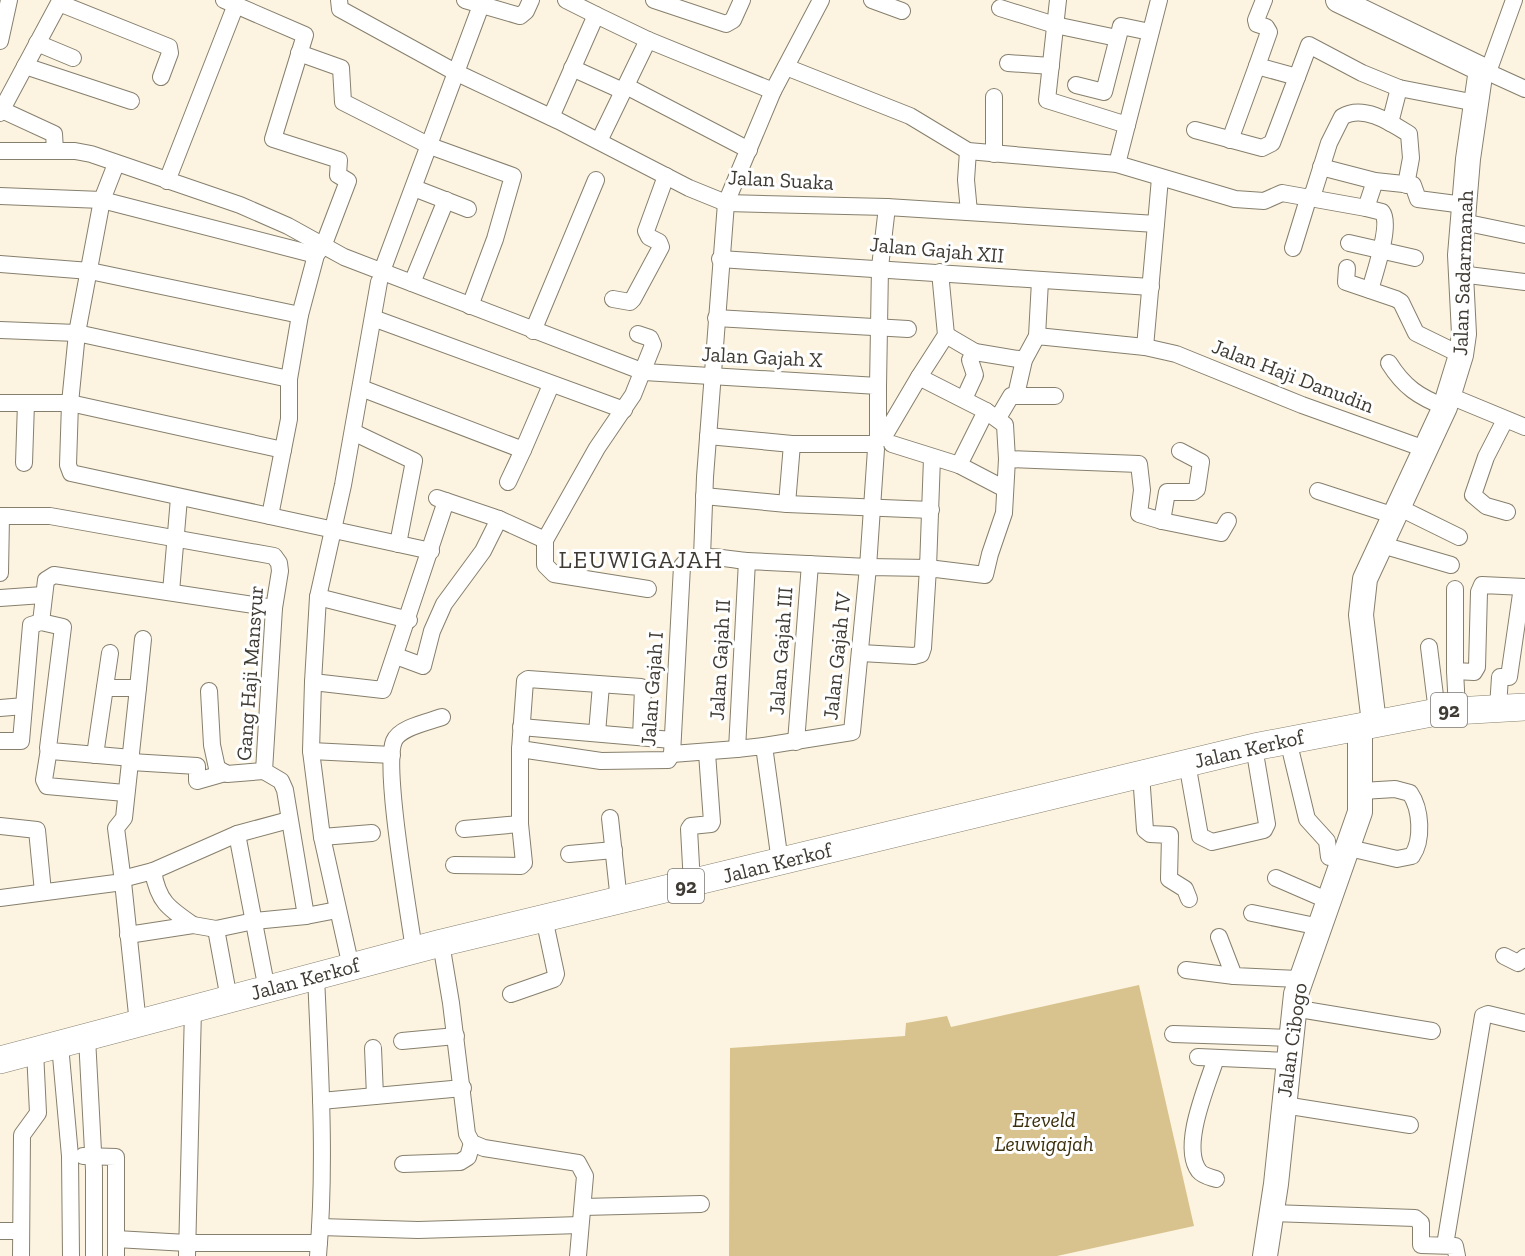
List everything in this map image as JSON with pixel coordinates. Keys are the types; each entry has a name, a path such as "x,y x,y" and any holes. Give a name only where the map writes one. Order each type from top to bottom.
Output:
{"main road":[{"path":"1338,0 1484,71"},
{"name":"Jalan Sadarmanah","path":"1367,725 1361,615 1365,579 1448,401 1461,355 1464,334 1460,274 1464,214 1476,103 1484,71"},
{"name":"Jalan Kerkof","path":"0,1060 441,943 1254,747 1447,710 1525,707"},
{"name":"Jalan Cibogo","path":"1265,1256 1272,1213 1293,1008 1299,979 1329,901 1339,852 1360,812 1367,725"}],"street":[{"path":"1,36 9,0"},
{"name":"Jalan Suaka","path":"339,0 340,9 455,72 551,117 666,176 726,203 887,207 1156,224"},
{"path":"351,967 322,837 311,751 318,597 334,532 381,276 430,146 477,2 520,16 526,11 531,0"},
{"path":"566,0 589,8 648,40 774,91"},
{"path":"654,0 726,24 733,20 742,0"},
{"path":"821,0 774,91 726,203 720,259 702,557 867,567 928,568 985,575 1004,513 1006,429 992,414 919,377"},
{"path":"872,0 902,11"},
{"path":"1058,0 1048,102 1127,125"},
{"path":"1230,140 1269,32 1256,20 1264,0"},
{"path":"1514,0 1484,71 1525,89"},
{"path":"55,150 54,134 1,112 59,1 169,47 170,53 161,77"},
{"path":"1117,164 1150,32 1153,1"},
{"path":"167,181 230,4 302,32 305,37 272,136 274,140 340,162 338,175 348,182 320,250 300,315 289,379 291,406 270,516"},
{"path":"551,117 572,68 589,8"},
{"path":"1000,8 1055,25 1117,38"},
{"path":"1097,116 1121,26 1150,32"},
{"path":"599,141 648,40"},
{"path":"37,43 73,58"},
{"path":"1195,130 1262,148 1272,144 1310,45 1362,74 1399,88 1476,103"},
{"path":"298,53 341,68 343,102 430,146 513,176 495,239 470,306"},
{"path":"1008,63 1051,66"},
{"path":"25,66 130,101"},
{"path":"1257,66 1297,77"},
{"path":"786,67 910,116 968,151 1117,164 1234,199 1264,201 1282,192 1366,208 1385,215 1382,249 1370,290"},
{"path":"572,68 624,89 748,150"},
{"path":"1076,86 1104,92"},
{"path":"1390,123 1399,88"},
{"path":"994,97 994,154"},
{"path":"1293,248 1310,196 1341,117 1359,111 1390,123 1409,134 1412,158 1406,185"},
{"path":"0,151 55,150 91,154 240,205 320,250"},
{"path":"968,151 966,180 969,212"},
{"path":"116,164 102,200 77,333 70,403 68,465 71,473 334,532 431,551"},
{"path":"1321,167 1375,182 1413,185 1418,199 1525,234"},
{"path":"613,299 624,302 633,299 661,247 659,242 649,237 646,231 666,176"},
{"path":"1145,347 1160,178"},
{"path":"533,331 596,180"},
{"path":"1366,208 1375,182"},
{"path":"414,188 468,208"},
{"path":"0,196 102,200 320,250"},
{"path":"412,283 446,200"},
{"path":"867,567 871,508 881,443 877,325 880,267 887,207"},
{"path":"1349,243 1415,258"},
{"name":"Jalan Gajah X","path":"320,250 345,257 381,276 412,283 644,372 878,386"},
{"name":"Jalan Gajah XII","path":"720,259 880,267 1040,281 1151,287"},
{"path":"0,264 90,271 300,315"},
{"path":"1347,268 1346,282 1401,302 1416,333 1461,355"},
{"path":"881,443 946,335 940,272"},
{"path":"1460,274 1525,282"},
{"path":"1016,395 1024,360 1037,336 1040,281"},
{"path":"374,318 624,410"},
{"path":"716,318 909,328"},
{"path":"0,330 77,333 289,379"},
{"path":"638,334 652,341 644,372 624,410 597,448 545,540 545,566 554,574 648,589"},
{"path":"946,335 975,352 1024,360"},
{"name":"Jalan Haji Danudin","path":"1037,336 1145,347 1176,354 1302,405 1425,449"},
{"path":"964,399 975,375 970,360 975,352"},
{"path":"1389,363 1399,379 1413,392 1448,401 1525,427"},
{"path":"508,482 551,385"},
{"path":"361,388 523,450"},
{"path":"959,465 992,414 1009,397 1016,395 1055,396"},
{"path":"0,403 70,403 283,450"},
{"path":"24,463 26,403"},
{"path":"1505,420 1486,457 1473,495 1486,506 1507,512"},
{"path":"353,432 414,461 398,544"},
{"path":"708,436 792,444 881,443 959,465 1005,489"},
{"path":"787,504 792,444"},
{"path":"1142,490 1193,492 1197,489 1201,462 1180,451"},
{"path":"861,653 914,656 921,654 928,568 932,458"},
{"path":"1007,459 1136,463 1140,466 1142,490 1140,516 1221,533 1228,521"},
{"path":"1318,491 1398,512 1459,537"},
{"path":"1162,521 1167,492"},
{"path":"704,496 787,504 931,510"},
{"path":"171,592 179,498"},
{"path":"313,682 383,690 431,551 441,499 499,519 545,540"},
{"path":"0,573 1,516 50,516 175,540"},
{"path":"396,656 423,666 432,631 444,604 483,551 499,519"},
{"name":"Gang Haji Mansyur","path":"175,540 274,556 280,571 274,608 264,771 281,781 285,790 306,916"},
{"path":"1382,545 1451,565"},
{"name":"Jalan Gajah I","path":"520,749 612,761 666,761 672,747 682,566 685,562 702,557"},
{"name":"Jalan Gajah II","path":"747,561 737,749 764,746"},
{"name":"Jalan Gajah III","path":"796,742 810,564"},
{"name":"Jalan Gajah IV","path":"764,746 852,732 861,653 867,567"},
{"path":"41,622 46,580 54,575 274,608"},
{"path":"1455,671 1476,671 1479,592 1482,585 1524,587 1509,677 1500,677 1498,707"},
{"path":"1447,710 1455,671 1455,589"},
{"path":"0,598 43,595"},
{"path":"318,597 409,620"},
{"path":"125,793 47,786 44,780 49,748 65,630 41,622 34,623 30,628 21,745 49,748 131,760 197,766 196,781 225,773 264,771"},
{"path":"138,1024 116,828 124,818 143,639"},
{"path":"1429,647 1447,710"},
{"path":"95,755 110,653"},
{"path":"454,865 521,866 525,858 520,824 520,749 525,681 528,679 601,685 638,685 643,688 641,737"},
{"path":"597,733 601,685"},
{"path":"105,688 138,688"},
{"path":"208,691 214,763 220,772 225,773"},
{"path":"0,708 24,706"},
{"path":"414,950 395,803 392,755 394,741 399,734 442,717"},
{"path":"521,727 641,737 672,747 707,753 737,749"},
{"path":"1288,740 1307,819 1327,841 1339,852 1397,860 1412,856 1417,849 1418,814 1410,793 1395,789 1362,791"},
{"path":"0,741 21,741"},
{"path":"764,746 780,862"},
{"path":"1187,763 1200,836 1212,842 1264,830 1267,824 1254,747"},
{"path":"311,751 392,755"},
{"path":"692,884 689,829 691,825 711,824 712,822 707,753"},
{"path":"1141,774 1145,830 1150,834 1170,835 1169,879 1185,889 1189,899"},
{"path":"610,818 619,901"},
{"path":"0,898 122,881 153,871 237,834 289,820"},
{"path":"464,829 520,824"},
{"path":"0,826 37,830 43,892"},
{"path":"322,837 372,833"},
{"path":"237,834 267,990"},
{"path":"569,854 614,850"},
{"path":"153,871 157,891 163,901 193,925"},
{"path":"1276,878 1329,901"},
{"path":"128,935 193,925 216,929 254,921 306,916 337,910"},
{"path":"1252,913 1320,927"},
{"path":"511,994 554,980 556,974 544,918"},
{"path":"216,929 229,999"},
{"path":"1219,937 1234,976"},
{"path":"441,943 456,1036 467,1134 472,1143 484,1148 578,1163 585,1176 578,1256"},
{"path":"1504,956 1518,963 1525,957"},
{"path":"1186,970 1234,976 1299,979"},
{"path":"316,976 321,1101 319,1242"},
{"path":"1293,1008 1432,1031"},
{"path":"187,1250 194,1009"},
{"path":"1272,1213 1415,1218 1421,1223 1421,1245 1451,1250 1483,1016 1488,1014 1525,1023"},
{"path":"1173,1034 1290,1049"},
{"path":"402,1041 456,1036"},
{"path":"87,1038 93,1155 94,1256"},
{"path":"48,1048 70,1156 71,1256"},
{"path":"21,1256 22,1135 38,1113 48,1048"},
{"path":"373,1048 375,1096"},
{"path":"1198,1057 1216,1058 1290,1049"},
{"path":"1216,1058 1194,1124 1197,1168 1203,1175 1216,1179"},
{"path":"321,1101 463,1088"},
{"path":"1284,1105 1410,1125"},
{"path":"403,1164 460,1162 468,1157 472,1143"},
{"path":"70,1156 116,1157 116,1248 187,1250 319,1242 417,1230 580,1225"},
{"path":"583,1207 701,1204"},
{"path":"0,1231 21,1231"}],"green space":[{"name":"Ereveld Leuwigajah","path":"1139,985 1194,1226 1057,1256 729,1256 730,1048 905,1036 906,1023 947,1016 951,1027"}],"district":[{"name":"LEUWIGAJAH","path":"641,560"}]}
